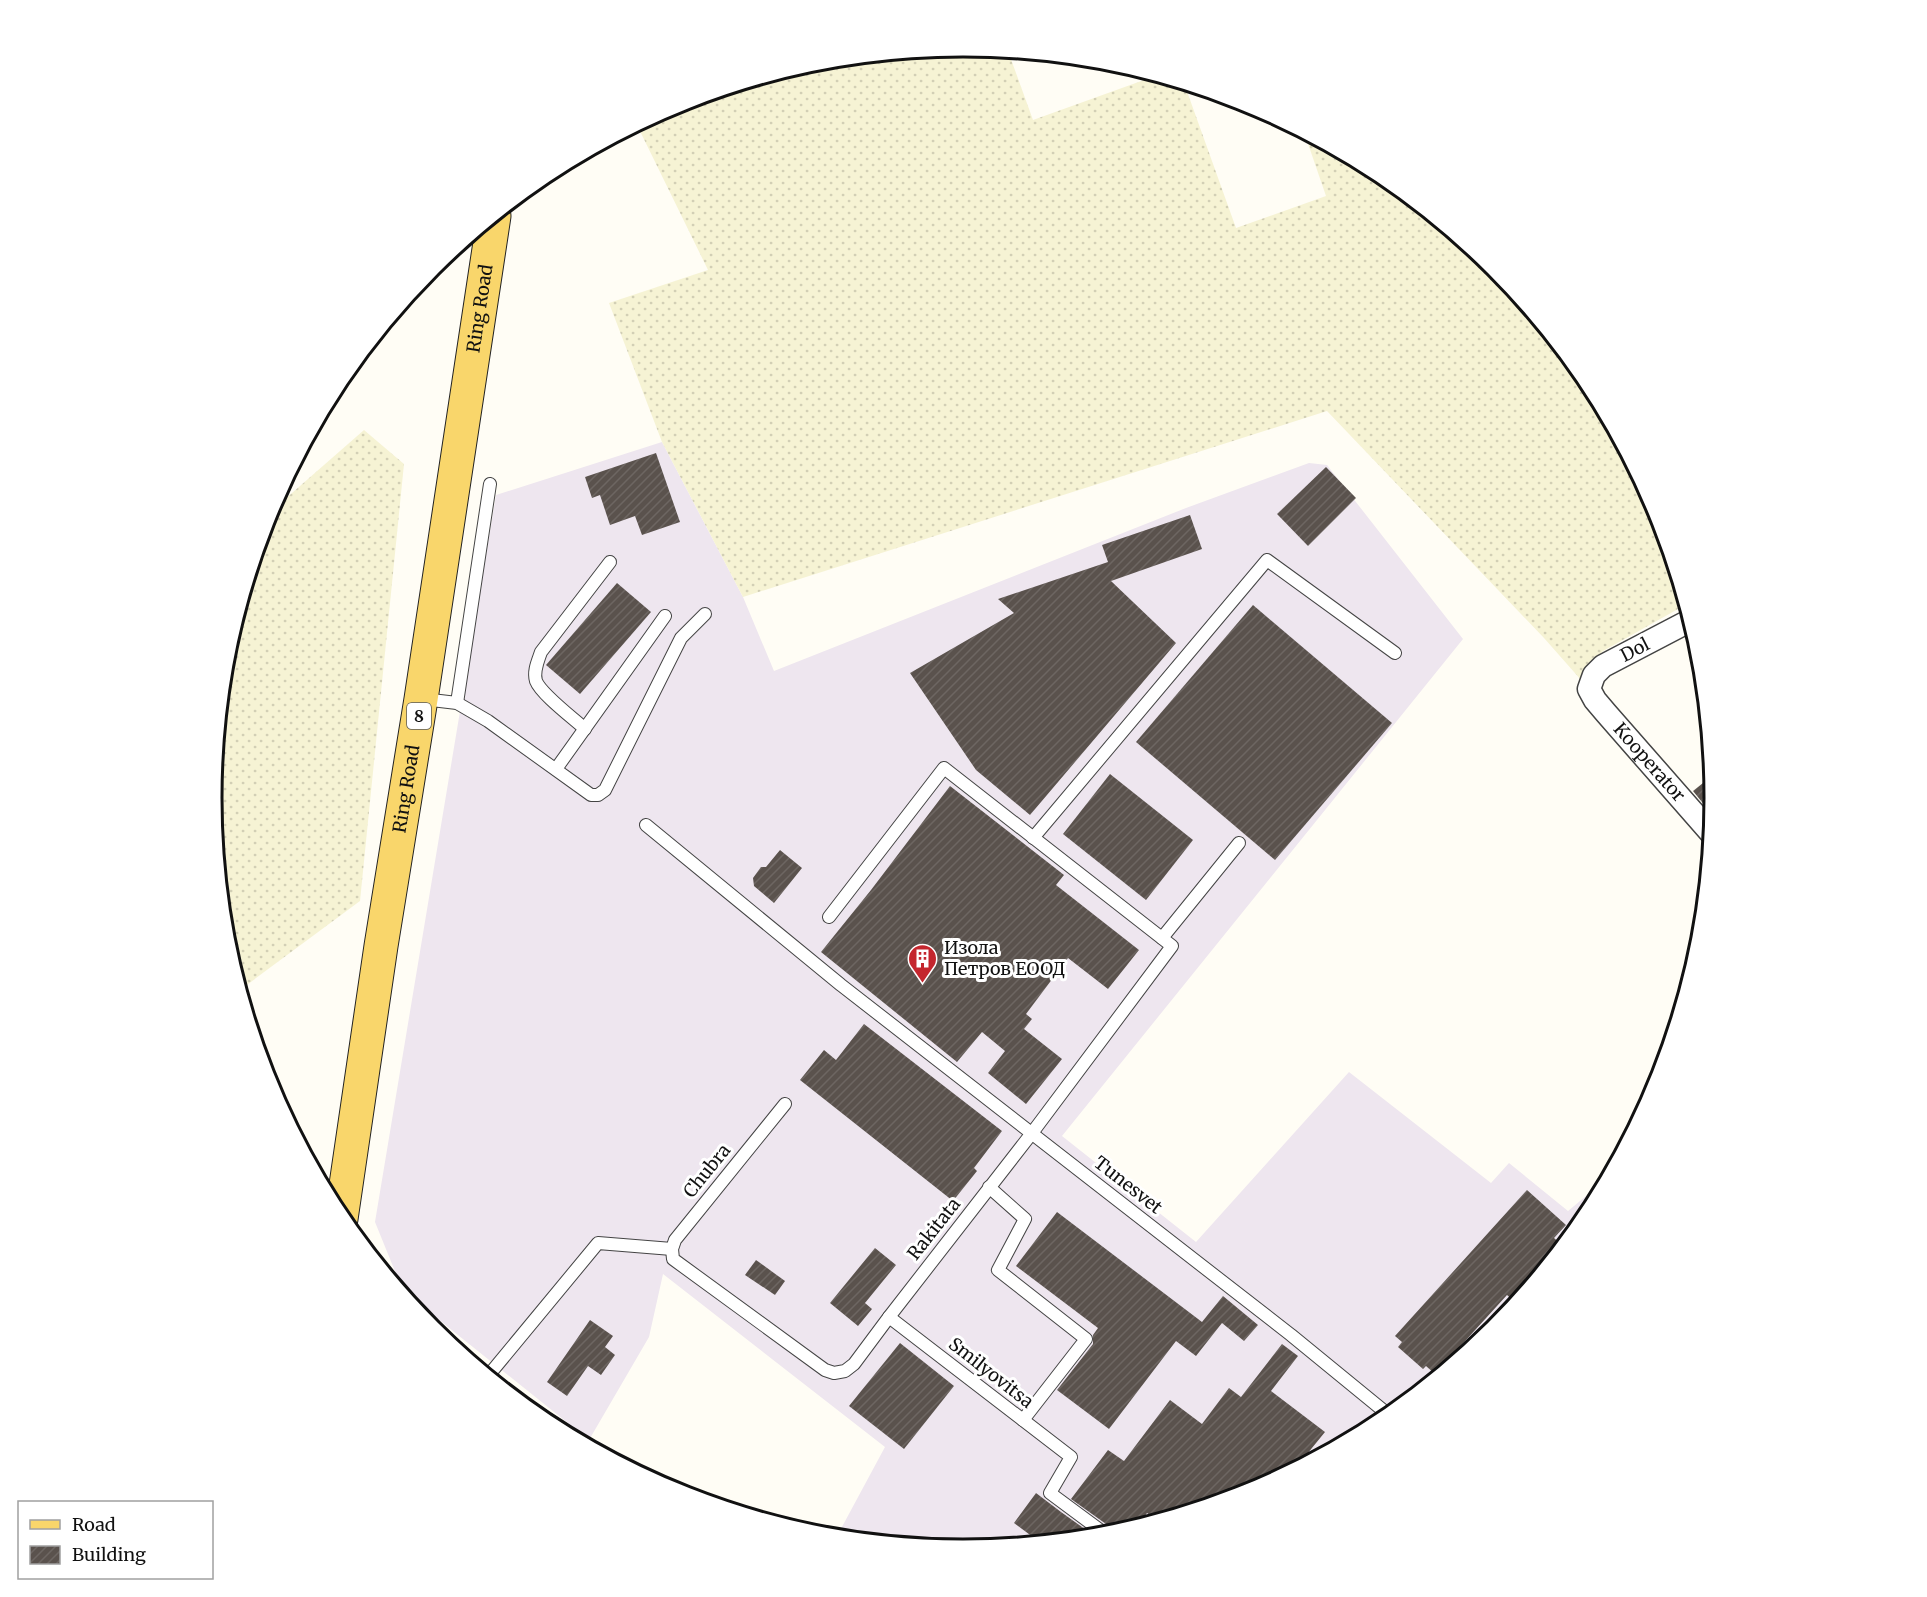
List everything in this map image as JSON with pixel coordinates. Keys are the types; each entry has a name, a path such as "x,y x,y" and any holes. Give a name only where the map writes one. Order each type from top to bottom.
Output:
{"main road":[{"name":"Ring Road","path":"345,1207 381,946 422,699 492,226"}],"street":[{"name":"Dol","path":"1589,689 1594,675 1603,666 1684,624"},
{"name":"Kooperator","path":"1589,689 1606,713 1704,825"}],"lane":[{"path":"457,704 490,484"},
{"path":"1033,838 1267,560 1395,653"},
{"path":"585,729 545,692 536,680 536,667 541,652 610,562"},
{"path":"422,699 457,704 488,721 591,795 598,795 605,790 681,638 705,614"},
{"path":"556,769 666,616"},
{"path":"829,918 944,768 1167,942"},
{"name":"Tunesvet","path":"646,825 841,985 1282,1328 1382,1410"},
{"name":"Rakitata","path":"672,1249 673,1260 678,1264 825,1370 844,1371 854,1364 1032,1133 1239,843"},
{"name":"Chubra","path":"672,1249 675,1240 784,1104"},
{"path":"989,1187 1025,1219 998,1270 1086,1339 1023,1420"},
{"path":"493,1371 598,1243 672,1249"},
{"name":"Smilyovitsa","path":"889,1317 1071,1457 1050,1493 1097,1528"}],"shaded area":[{"path":"964,57 1011,59 1033,120 1145,80 1187,92 1236,228 1326,196 1307,142 1334,156 1415,210 1488,274 1552,347 1606,428 1649,515 1680,608 1603,651 1590,666 1589,689 1544,638 1327,411 743,597 662,442 609,303 708,270 640,131 725,96 819,71 867,63"},
{"path":"364,430 404,464 360,901 246,986 228,895 222,798 224,750 228,702 247,607 261,560 285,499"},
{"path":"662,442 743,597 774,671 1186,508 1309,463 1327,465 1463,639 1062,1136 1196,1242 1349,1072 1491,1183 1509,1163 1568,1211 1592,1191 1580,1210 1552,1250 1488,1323 1415,1387 1375,1415 1334,1441 1247,1484 1202,1501 1108,1526 1060,1534 964,1540 867,1534 841,1530 885,1447 663,1274 649,1337 590,1439 580,1433 428,1311 397,1276 375,1222 496,495"}],"building":[{"path":"656,453 680,522 642,535 635,516 610,525 600,495 592,498 585,477"},
{"path":"1326,467 1356,498 1308,546 1277,514"},
{"path":"1190,515 1202,549 1111,581 1176,643 1030,815 976,770 910,673 1014,613 998,599 1108,562 1102,545"},
{"path":"617,583 651,612 580,694 546,665"},
{"path":"1253,605 1392,723 1275,860 1136,742"},
{"path":"1110,774 1193,840 1146,900 1063,834"},
{"path":"1704,782 1705,805 1693,791"},
{"path":"950,786 1064,875 1056,885 1139,950 1108,989 1068,958 1026,1014 1032,1019 1024,1029 1062,1059 1026,1104 988,1073 1005,1051 982,1032 957,1062 821,952"},
{"path":"780,850 802,868 774,903 754,886 753,878 761,867 766,867"},
{"path":"864,1024 1002,1131 974,1168 977,1171 953,1201 800,1080 824,1050 836,1060"},
{"path":"1527,1190 1566,1225 1554,1238 1558,1242 1552,1250 1521,1287 1511,1298 1507,1295 1449,1358 1433,1372 1426,1366 1423,1369 1398,1347 1402,1342 1395,1336"},
{"path":"1057,1212 1202,1322 1223,1296 1258,1325 1244,1341 1222,1323 1196,1356 1176,1341 1109,1429 1057,1390 1093,1344 1093,1335 1098,1328 1016,1266"},
{"path":"875,1248 896,1265 865,1303 872,1309 858,1326 830,1303"},
{"path":"756,1260 785,1281 775,1295 745,1275"},
{"path":"590,1320 613,1336 605,1347 615,1355 601,1375 588,1366 567,1396 547,1382"},
{"path":"900,1343 954,1386 904,1449 849,1406"},
{"path":"1282,1344 1298,1356 1271,1391 1325,1432 1305,1457 1291,1464 1202,1501 1155,1515 1147,1513 1144,1518 1109,1526 1071,1499 1108,1450 1124,1461 1170,1400 1202,1424 1229,1388 1241,1397"},
{"path":"1036,1493 1086,1530 1032,1536 1014,1523"}],"place":[{"name":"Изола Петров ЕООД","path":"923,984"}]}
